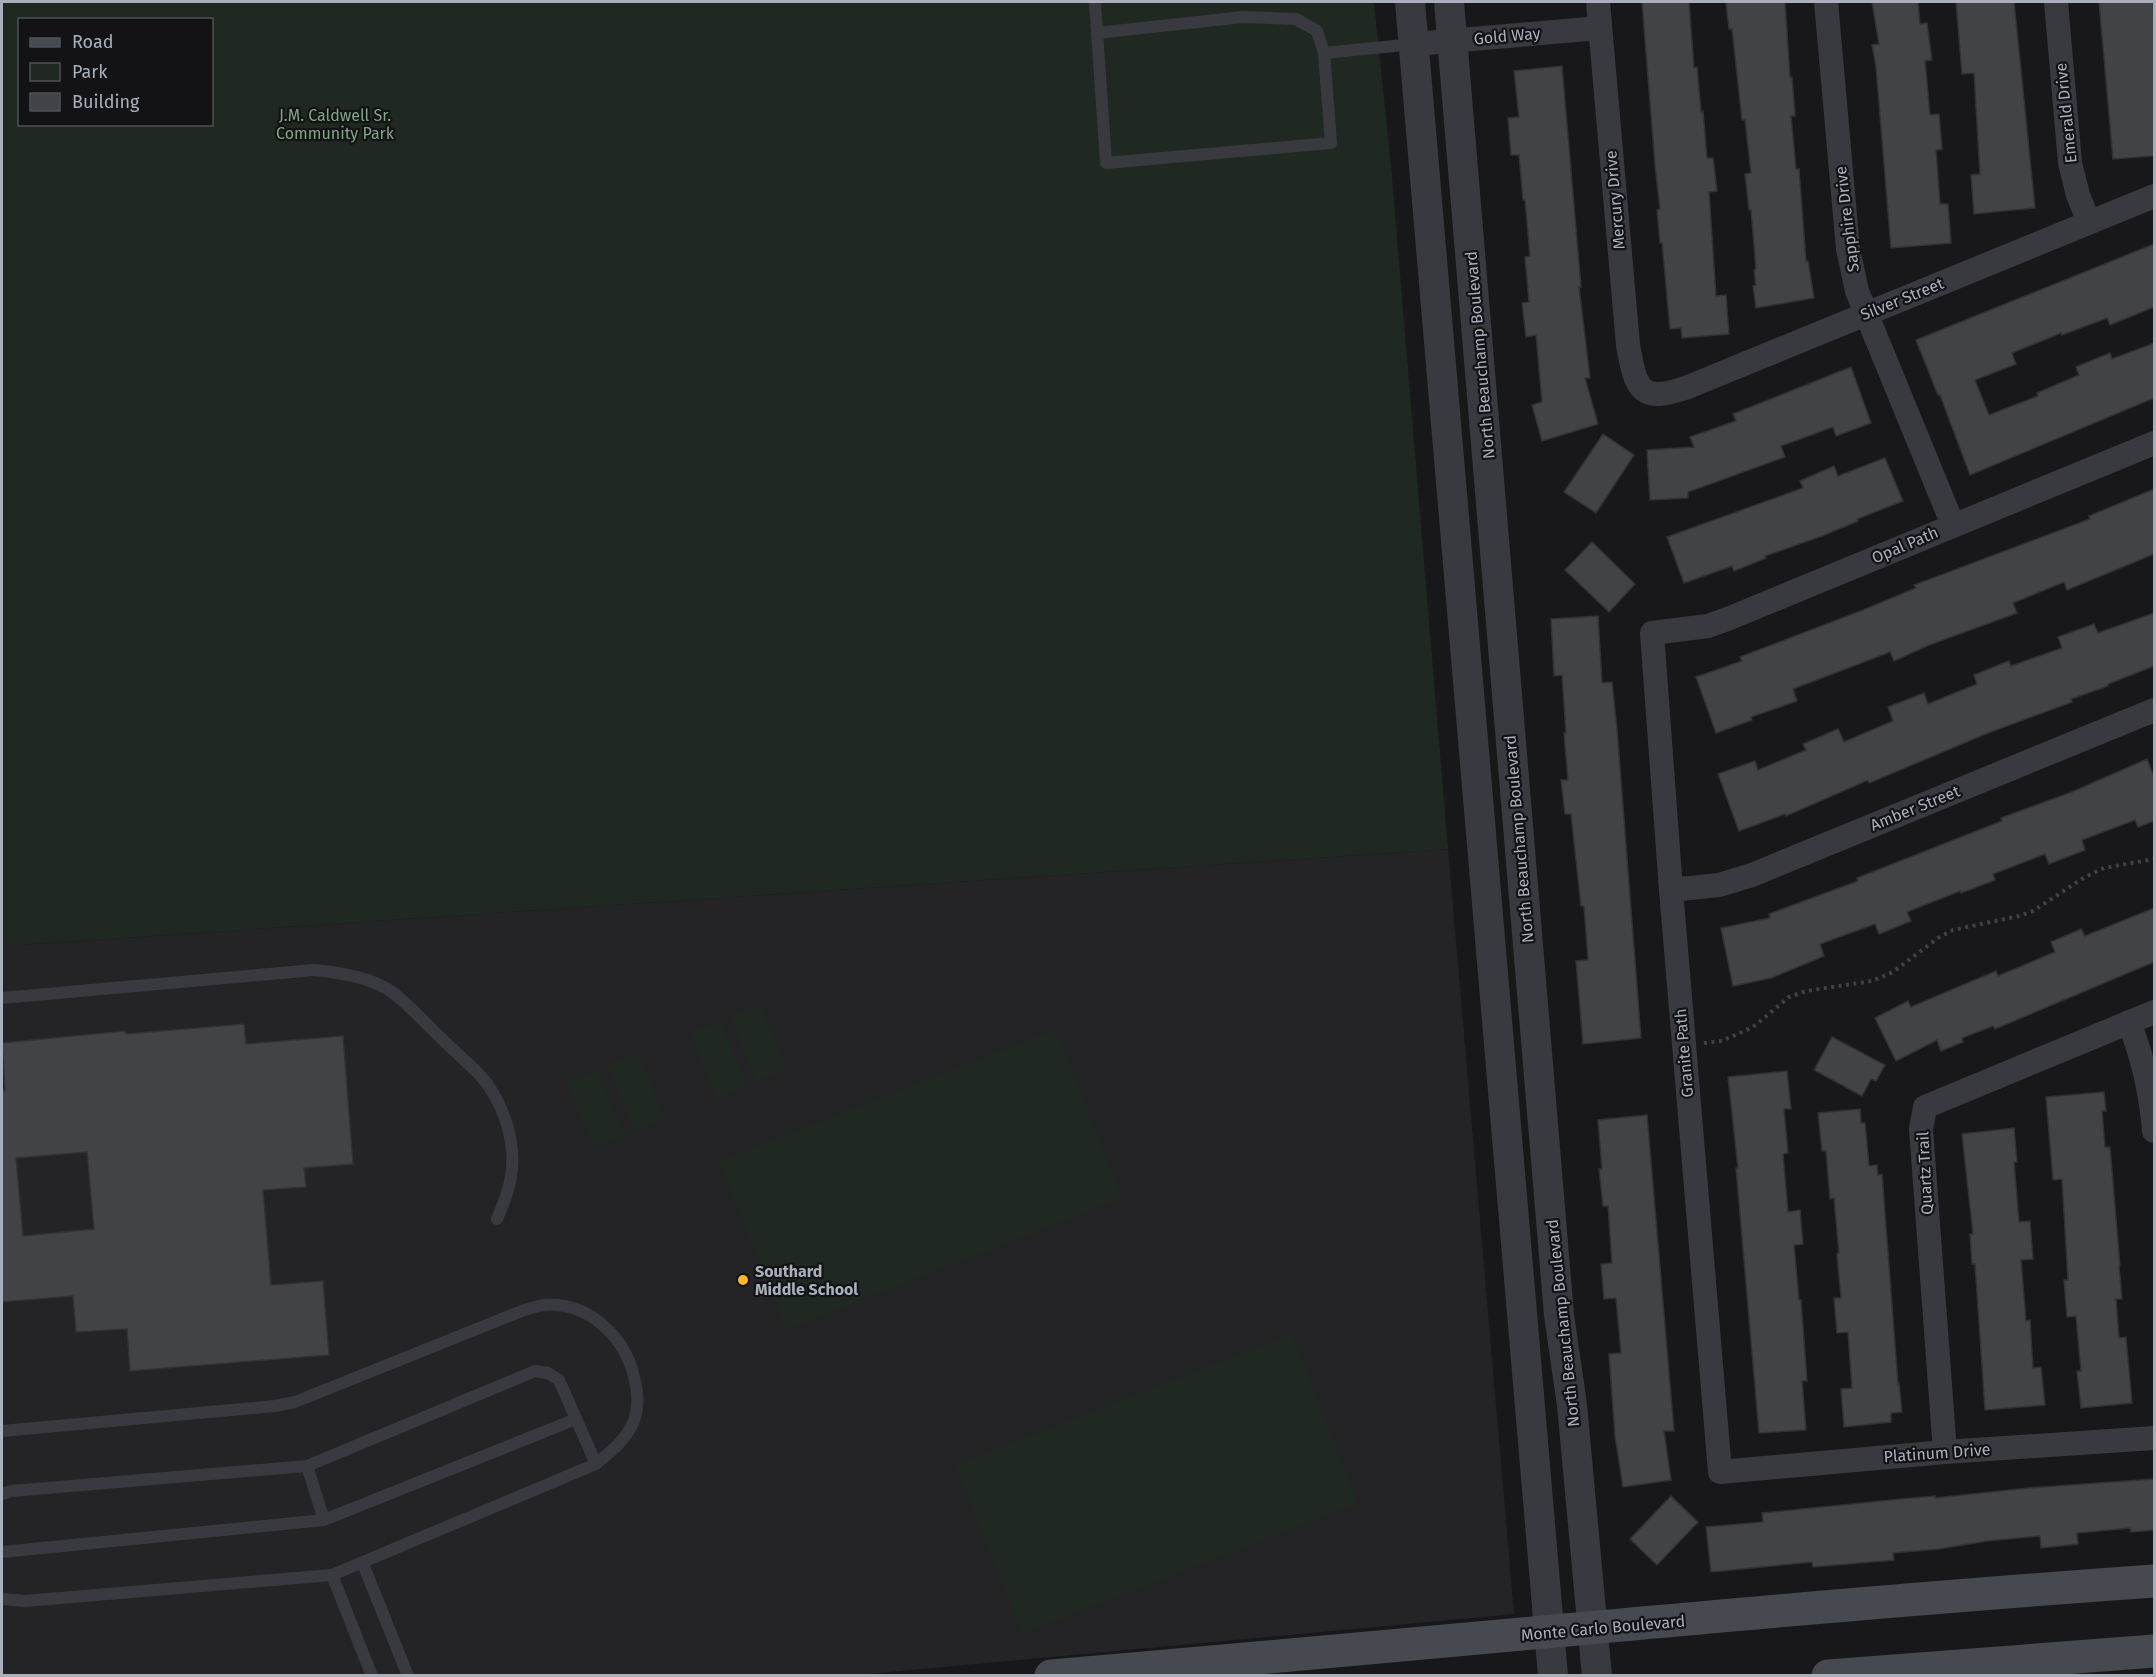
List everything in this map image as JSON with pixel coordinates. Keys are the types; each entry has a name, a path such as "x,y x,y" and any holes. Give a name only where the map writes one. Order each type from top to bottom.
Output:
{"main road":[{"name":"Monte Carlo Boulevard","path":"1051,1676 1550,1633 1913,1598 2154,1581"},
{"path":"1828,1676 2154,1650"}],"street":[{"path":"1410,2 1553,1676"},
{"name":"North Beauchamp Boulevard","path":"1449,2 1558,1303 1572,1405 1597,1676"},
{"name":"Mercury Drive","path":"1598,2 1628,345 1635,377 1640,387 1648,394"},
{"name":"Sapphire Drive","path":"1826,2 1848,249 1857,291 1953,525"},
{"name":"Emerald Drive","path":"2056,2 2070,163 2078,195 2089,222"},
{"name":"Gold Way","path":"1413,44 1600,28"},
{"name":"Silver Street","path":"1648,394 1658,396 1688,387 2154,195"},
{"name":"Opal Path","path":"1652,633 1708,626 2154,443"},
{"name":"Granite Path","path":"1652,633 1671,890 1720,1472"},
{"name":"Amber Street","path":"1671,890 1719,885 1752,875 2154,710"},
{"name":"Quartz Trail","path":"1945,1452 1921,1129 1925,1107 2154,1012"},
{"path":"2129,1022 2141,1053 2148,1081 2154,1131"},
{"name":"Platinum Drive","path":"1720,1472 1945,1452 2154,1438"}],"lane":[{"path":"1095,2 1097,33 1106,163 1331,143 1324,53 1317,31 1296,19 1243,17 1097,33"},
{"path":"1324,53 1413,44"},
{"path":"2,998 314,970 345,974 371,982 395,993 480,1075 494,1095 505,1120 511,1148 512,1174 506,1198 497,1219"},
{"path":"2,1431 275,1406 295,1402 528,1308 544,1305 558,1305 580,1311 610,1330 627,1354 637,1397 633,1422 624,1437 596,1464 363,1564 332,1575 25,1601 2,1598"},
{"path":"2,1494 10,1491 307,1466 535,1371 548,1373 559,1380 596,1464"},
{"path":"2,1552 324,1520 576,1419"},
{"path":"307,1466 324,1520"},
{"path":"363,1564 408,1676"},
{"path":"332,1575 372,1676"}],"path":[{"path":"1703,1043 1722,1041 1753,1027 1789,996 1806,991 1872,981 1893,972 1938,938 1953,930 2019,916 2033,911 2085,877 2104,868 2154,859"}],"shaded area":[{"name":"Southard Middle School","path":"1448,849 1514,1614 847,1676 2,1676 2,946"}],"green space":[{"name":"J.M. Caldwell Sr. Community Park","path":"2,2 1374,2 1391,166 1448,849 2,946"},
{"path":"760,1004 787,1069 756,1081 730,1016"},
{"path":"720,1021 747,1086 717,1098 690,1033"},
{"path":"1056,1029 1122,1198 786,1330 719,1161"},
{"path":"638,1053 665,1118 635,1131 608,1065"},
{"path":"597,1070 624,1136 594,1148 567,1083"},
{"path":"1292,1334 1358,1503 1022,1634 955,1465"}],"building":[{"path":"1642,2 1689,2 1694,68 1697,67 1707,158 1713,158 1717,191 1709,192 1716,296 1726,295 1729,334 1682,338 1681,328 1670,329 1657,210 1660,209"},
{"path":"1726,2 1785,2 1795,116 1791,116 1796,169 1799,169 1806,261 1808,261 1814,298 1756,308 1753,286 1756,285 1754,270 1756,269 1751,210 1749,210 1745,174 1751,173 1745,120 1742,120 1732,29 1729,29"},
{"path":"1872,2 1918,2 1920,24 1927,23 1932,60 1925,61 1930,115 1939,114 1942,149 1936,150 1940,204 1948,204 1951,243 1891,248 1876,67 1872,45 1879,44"},
{"path":"1956,2 2014,2 2035,208 1974,214 1971,175 1980,174 1974,73 1962,74"},
{"path":"2099,2 2153,2 2154,156 2113,159"},
{"path":"1562,66 1581,287 1579,287 1590,378 1585,378 1598,424 1542,441 1532,405 1542,402 1536,335 1526,337 1522,303 1529,302 1525,257 1530,256 1525,200 1523,200 1519,155 1511,155 1508,118 1519,117 1514,71"},
{"path":"2154,244 2154,307 2110,325 2107,318 2062,335 2061,333 2012,353 2016,364 1975,380 1989,415 2038,396 2037,393 2079,375 2076,367 2110,353 2112,359 2154,343 2154,398 1970,475 1940,395 1938,395 1916,340"},
{"path":"1851,367 1871,423 1836,436 1833,427 1781,446 1785,457 1688,492 1688,498 1650,500 1647,450 1694,447 1690,437 1736,421 1733,414"},
{"path":"1603,434 1634,455 1596,513 1564,492"},
{"path":"1885,458 1903,501 1822,536 1765,556 1766,558 1734,571 1732,566 1684,583 1667,537 1803,488 1800,481 1834,466 1838,476"},
{"path":"2154,489 2154,554 2067,590 2064,582 2013,603 2017,613 1929,645 1894,661 1890,652 1793,689 1797,701 1751,717 1752,720 1716,733 1696,677 1742,661 1740,657 1916,588 1914,585 2090,519 2089,516"},
{"path":"1592,542 1635,584 1609,612 1565,570"},
{"path":"2154,613 2154,666 2071,699 2072,702 1988,733 1869,783 1868,780 1786,816 1785,814 1739,831 1718,774 1755,761 1758,770 1806,750 1803,744 1838,729 1844,742 1893,721 1888,707 1924,693 1928,704 1977,684 1974,675 2009,661 2011,666 2062,648 2058,637 2094,624 2098,633"},
{"path":"1598,616 1602,683 1612,682 1617,729 1641,1038 1583,1044 1576,961 1588,960 1584,906 1581,906 1571,814 1565,814 1561,780 1568,780 1564,733 1566,733 1562,675 1554,676 1551,619"},
{"path":"2147,759 2154,777 2154,821 2138,827 2135,820 2082,840 2085,850 2049,864 2045,854 1993,874 1995,880 1907,912 1911,921 1879,934 1875,924 1820,944 1824,956 1771,978 1733,986 1721,928 1770,918 1769,914 1858,881 1857,878 2002,821 2001,818 2072,792"},
{"path":"2154,908 2154,962 1995,1029 1993,1026 1962,1038 1963,1042 1941,1051 1937,1040 1896,1061 1875,1018 1908,1001 1911,1007 1996,971 1998,976 2055,952 2051,942 2081,929 2085,936"},
{"path":"244,1024 246,1044 343,1036 353,1164 304,1168 306,1187 263,1190 271,1285 323,1281 329,1355 130,1371 127,1329 76,1332 73,1296 2,1302 2,1090 5,1090 2,1043 125,1031 126,1034","holes":["87,1152 94,1229 23,1236 16,1158"]},
{"path":"1832,1037 1885,1065 1876,1081 1871,1079 1862,1096 1814,1070"},
{"path":"1787,1071 1791,1109 1784,1109 1788,1153 1783,1154 1788,1212 1800,1210 1803,1244 1794,1245 1807,1381 1802,1381 1806,1430 1759,1433 1736,1168 1738,1168 1728,1077"},
{"path":"2104,1092 2106,1111 2102,1111 2105,1147 2110,1147 2120,1266 2122,1299 2116,1299 2119,1338 2126,1337 2132,1403 2081,1408 2077,1371 2081,1371 2076,1316 2067,1317 2064,1280 2068,1280 2062,1179 2053,1180 2046,1097"},
{"path":"1860,1109 1861,1123 1865,1123 1869,1166 1877,1165 1878,1175 1882,1174 1902,1412 1891,1413 1891,1422 1844,1427 1841,1389 1852,1388 1848,1332 1837,1333 1834,1298 1841,1298 1837,1254 1839,1253 1834,1198 1830,1199 1826,1151 1822,1151 1818,1113"},
{"path":"1647,1115 1674,1431 1664,1431 1671,1480 1623,1487 1615,1436 1609,1354 1621,1353 1616,1298 1604,1299 1601,1264 1612,1263 1608,1206 1603,1206 1599,1169 1602,1169 1598,1120"},
{"path":"2014,1128 2017,1162 2014,1162 2019,1222 2030,1221 2033,1259 2021,1260 2026,1321 2030,1320 2033,1368 2041,1367 2045,1405 1985,1410 1975,1264 1972,1264 1970,1234 1973,1234 1962,1134"},
{"path":"2154,1479 2154,1530 2131,1532 2130,1528 2077,1533 2078,1544 2041,1548 2040,1536 1893,1553 1894,1560 1813,1567 1812,1562 1711,1572 1706,1527 1763,1522 1762,1513 1935,1496 1935,1498 2028,1488"},
{"path":"1671,1496 1698,1522 1657,1565 1630,1539"}],"place":[{"name":"Southard Middle School","path":"743,1280"}]}
